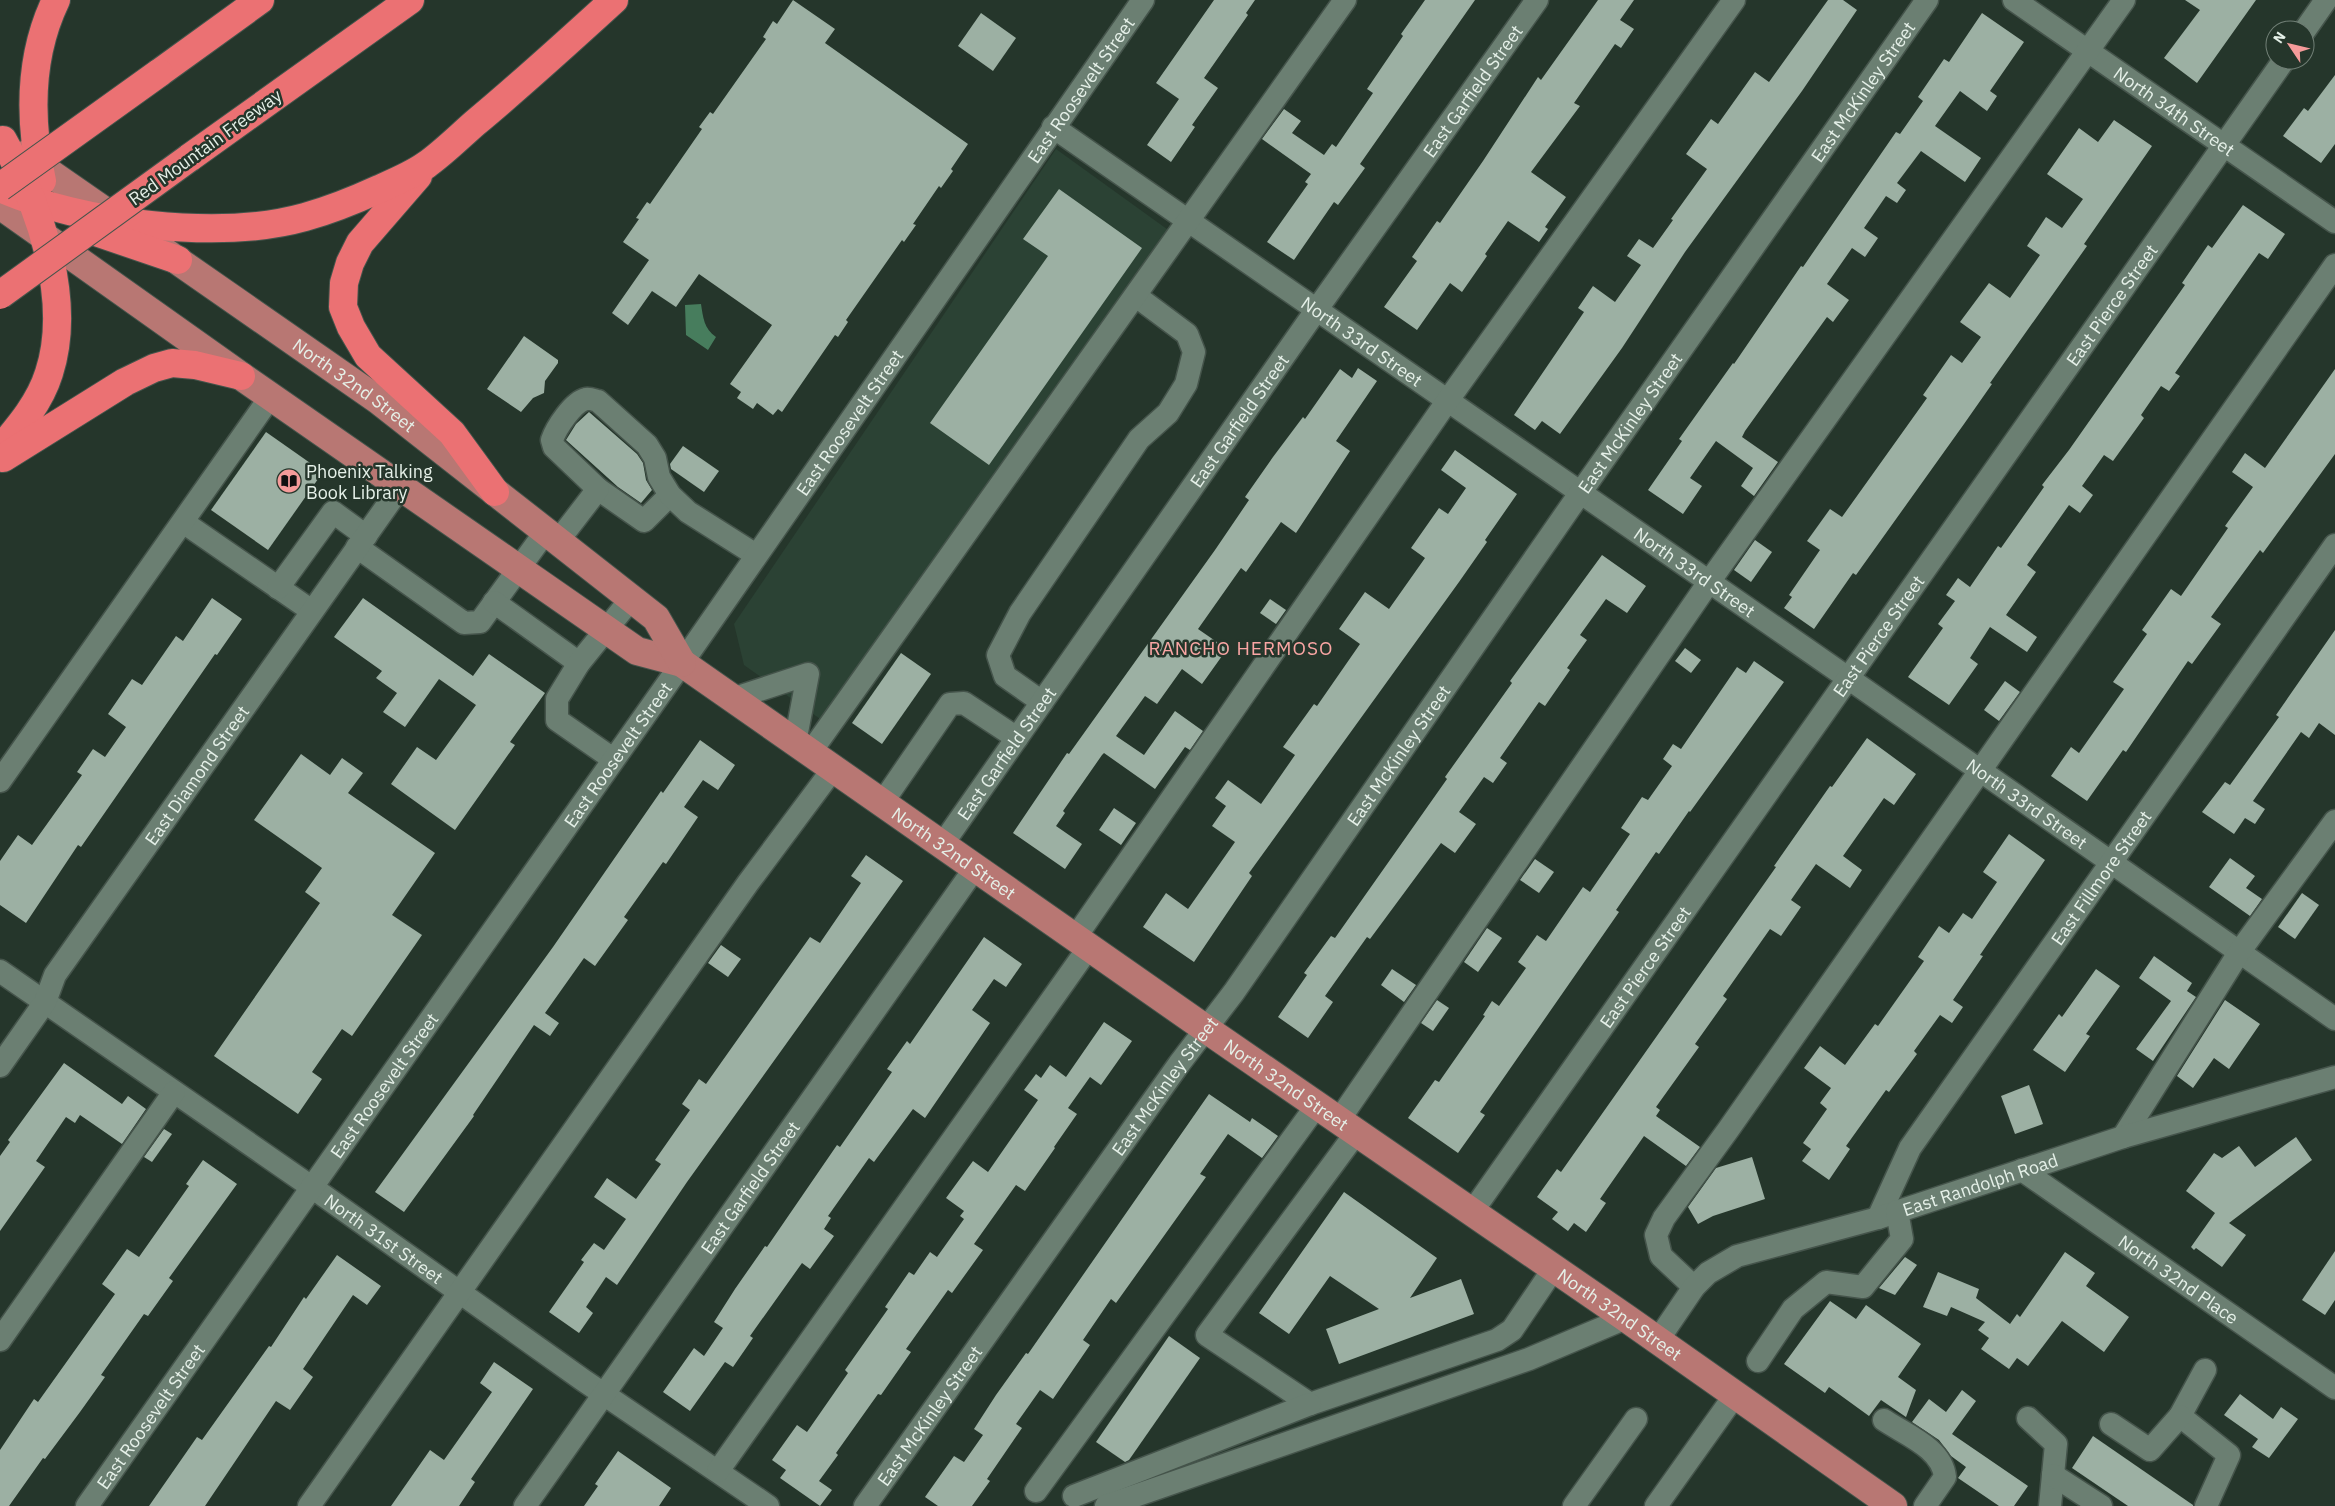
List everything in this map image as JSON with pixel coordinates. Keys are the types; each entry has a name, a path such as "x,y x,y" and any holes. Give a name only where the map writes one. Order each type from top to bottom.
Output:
{"highway":[{"path":"0,449 35,404 49,373 56,340 55,285 42,214 39,165 33,121 32,89 38,46 56,0"},
{"path":"1,199 159,73 260,0"},
{"name":"Red Mountain Freeway","path":"0,295 410,0"},
{"path":"496,492 452,433 368,356 351,327 343,307 344,284 350,263 360,243 379,220 403,196 426,165 501,102 614,0"},
{"path":"1,139 42,214"},
{"path":"42,214 85,215 187,228 262,225 304,218 356,200 426,165"},
{"path":"1,199 178,260"},
{"path":"0,460 125,382 154,368 172,363 195,365 242,376"}],"main road":[{"name":"North 32nd Street","path":"1,139 378,400 656,618 682,663"},
{"name":"North 32nd Street","path":"1,199 42,214 75,257 242,376 637,651 682,663 1206,1029 1658,1340 1893,1506"}],"street":[{"name":"East Roosevelt Street","path":"87,1506 682,663 1142,0"},
{"path":"803,748 1190,222 1345,0"},
{"name":"East Garfield Street","path":"942,845 1317,309 1537,0"},
{"path":"718,1471 1082,942 1448,400 1734,0"},
{"name":"East McKinley Street","path":"865,1506 1234,992 1580,493 1927,0"},
{"name":"North 34th Street","path":"2014,0 2335,222"},
{"path":"1036,1491 1338,1120 1709,582 2089,52 2124,0"},
{"path":"2312,20 2326,0"},
{"name":"East Pierce Street","path":"1472,1212 2277,70"},
{"name":"North 33rd Street","path":"1054,127 1848,678 2335,1019"},
{"path":"1694,1287 1661,1256 1656,1235 1664,1218 1734,1122 1979,770 2335,265"},
{"path":"1042,702 1005,676 998,655 1020,613 1139,439 1168,413 1186,384 1194,352 1187,334 1136,296"},
{"path":"0,781 271,396"},
{"path":"670,495 644,521 598,489 554,447 552,440 565,418 579,402 587,398 598,400 648,446 655,458 659,477 670,495 688,512 756,555"},
{"name":"East Diamond Street","path":"0,1066 45,1002 55,975 401,486"},
{"path":"278,588 333,512 362,542 464,623 480,622 519,569 598,489"},
{"path":"183,522 312,611"},
{"name":"East Fillmore Street","path":"1888,1214 1910,1148 2335,545"},
{"path":"614,759 557,720 557,699 580,663 631,599"},
{"path":"494,602 580,663"},
{"path":"732,699 808,674 803,748"},
{"path":"882,803 950,704 964,702 1017,738"},
{"path":"309,1506 748,882 833,769"},
{"path":"2123,1137 2240,951 2335,821"},
{"name":"East Garfield Street","path":"525,1506 975,868"},
{"name":"North 31st Street","path":"0,971 312,1188 604,1395 718,1471 741,1498 768,1506"},
{"name":"East Randolph Road","path":"1658,1340 1694,1287 1708,1273 1737,1256 1888,1214 2123,1137 2335,1077"},
{"path":"0,1340 174,1092"},
{"path":"1310,1404 1207,1335 1322,1180 1338,1120"},
{"name":"North 32nd Place","path":"2022,1170 2335,1388"},
{"path":"1758,1361 1793,1309 1826,1282 1863,1287 1902,1239 1888,1214"},
{"path":"1074,1496 1310,1404 1496,1340 1512,1330 1554,1268"},
{"path":"1106,1506 1529,1358 1626,1318"},
{"path":"2111,1424 2150,1450 2180,1416 2205,1370"},
{"path":"1656,1506 1735,1395"},
{"path":"2180,1416 2229,1455 2206,1506"},
{"path":"2028,1418 2056,1444 2050,1506"},
{"path":"1574,1506 1636,1419"},
{"path":"1884,1420 1936,1454 1944,1466 1945,1477 1924,1506"},
{"path":"2053,1474 2101,1506"}],"shaded area":[{"path":"1056,149 1171,232 823,721 744,665 734,624"},
{"path":"701,304 703,318 709,330 716,337 708,350 686,335 685,305"}],"building":[{"path":"793,0 835,29 825,43 968,144 951,169 953,171 941,188 939,186 913,224 916,225 904,242 902,240 846,320 848,322 838,337 835,335 782,412 778,409 773,415 757,403 753,409 737,398 741,392 730,384 772,325 699,274 676,307 652,291 628,325 612,313 649,260 623,242 639,219 636,218 647,202 650,204 702,129 699,127 710,112 713,114 766,39 763,37 773,21 777,24"},
{"path":"1214,0 1255,0 1246,13 1248,15 1204,78 1218,88 1192,125 1195,127 1171,162 1147,145 1179,99 1156,83"},
{"path":"1425,0 1475,0 1360,164 1365,168 1338,205 1334,202 1294,260 1267,242 1308,184 1305,182 1311,174 1262,139 1284,109 1301,121 1292,133 1324,155 1332,144 1336,147 1373,93 1367,89 1403,36 1401,34"},
{"path":"1598,0 1634,0 1620,20 1634,29 1621,48 1615,44 1574,103 1580,106 1531,172 1566,197 1545,227 1548,229 1539,242 1508,221 1462,292 1450,283 1417,330 1384,307 1417,261 1412,257 1437,221 1440,223 1538,77 1541,80"},
{"path":"1828,0 1843,0 1857,10 1802,91 1685,252 1622,348 1560,434 1542,421 1535,430 1514,415 1584,312 1578,308 1593,286 1615,302 1641,265 1627,256 1639,239 1653,248 1673,220 1671,219 1707,169 1686,154 1711,119 1718,124 1755,72 1769,82"},
{"path":"2185,0 2256,0 2197,83 2164,58 2200,10"},
{"path":"981,13 1016,38 993,71 958,46"},
{"path":"1982,13 2024,42 1990,91 1997,96 1987,111 1960,91 1935,126 1981,158 1965,182 1921,151 1897,183 1906,190 1897,203 1886,196 1864,228 1878,238 1865,257 1852,248 1827,284 1849,300 1833,322 1827,317 1742,437 1778,462 1754,496 1741,486 1753,468 1716,441 1690,478 1702,486 1683,514 1648,490 1682,441 1679,439 1734,364 1801,266 1803,267 1896,132 1900,134 1923,101 1918,97 1944,59 1949,62"},
{"path":"2335,75 2335,144 2321,163 2283,136 2304,108 2308,111"},
{"path":"2114,120 2152,146 2084,244 2087,246 1990,383 1992,384 1856,575 1853,573 1814,629 1784,608 1792,597 1789,595 1820,550 1807,541 1830,509 1842,517 1927,398 1923,395 1951,355 1962,363 1981,337 1960,322 1989,283 2010,298 2040,255 2027,246 2046,217 2062,228 2083,199 2047,174 2079,128 2098,142"},
{"path":"1059,189 1142,248 989,465 930,423 1048,256 1023,239"},
{"path":"2243,205 2285,234 2268,259 2259,253 2175,373 2180,376 2169,391 2161,386 2141,415 2144,418 2113,461 2104,455 2082,486 2093,495 2080,513 2069,505 2027,565 2036,572 2006,615 2037,637 2027,652 1990,627 1970,658 1978,664 1949,705 1908,677 1943,628 1938,624 1955,601 1946,595 1958,578 1970,587 1998,546 2001,548 2044,487 2042,485 2069,450 2185,285 2182,283 2208,245 2212,248"},
{"path":"524,336 558,360 558,363 545,381 544,393 533,398 521,412 487,389"},
{"path":"1358,368 1377,381 1336,441 1350,451 1296,533 1281,522 1246,572 1241,568 1198,629 1227,649 1202,684 1182,669 1157,704 1145,696 1116,736 1144,755 1175,711 1203,731 1190,750 1185,747 1155,789 1104,753 1102,755 1063,811 1065,813 1056,826 1082,844 1065,869 1013,833 1067,753 1069,754 1215,550 1249,500 1245,497 1273,457 1303,417 1305,419 1340,369 1352,378"},
{"path":"2335,369 2335,454 2263,553 2260,550 2211,617 2221,624 2192,664 2188,661 2126,752 2123,750 2087,801 2051,776 2071,747 2079,753 2124,689 2113,682 2147,634 2142,630 2171,589 2181,596 2228,528 2225,526 2253,487 2232,472 2245,453 2265,468"},
{"path":"589,412 637,454 643,463 646,480 652,490 641,503 618,487 566,440 576,424"},
{"path":"266,432 323,472 268,550 211,510"},
{"path":"683,446 719,471 704,492 671,469 670,464"},
{"path":"1455,450 1517,494 1459,582 1249,873 1252,876 1194,962 1143,927 1166,893 1188,909 1235,842 1212,826 1226,806 1215,798 1228,780 1261,804 1295,755 1283,747 1314,704 1317,706 1360,644 1339,629 1365,592 1389,609 1425,558 1411,548 1439,508 1448,514 1466,488 1441,470"},
{"path":"1755,540 1772,552 1751,582 1734,570"},
{"path":"1602,555 1646,586 1627,613 1606,599 1580,635 1587,640 1567,668 1570,670 1545,706 1539,702 1500,758 1507,763 1493,783 1484,777 1459,812 1476,824 1455,853 1441,843 1370,939 1367,937 1325,996 1333,1002 1308,1038 1278,1017 1307,975 1304,973 1331,936 1335,938 1447,779 1445,777 1512,683 1510,681"},
{"path":"212,598 242,619 217,655 215,654 81,847 78,845 26,923 0,905 0,861 18,835 32,845 82,775 77,772 93,749 105,757 126,727 108,714 132,679 142,685 176,636 183,641"},
{"path":"363,598 473,676 489,654 545,693 510,742 515,745 455,830 391,784 417,747 436,760 476,705 439,679 405,727 383,712 397,693 376,678 382,671 334,637"},
{"path":"1270,599 1286,610 1276,624 1260,613"},
{"path":"2335,630 2335,735 2319,723 2309,738 2301,732 2253,801 2265,809 2255,824 2245,818 2234,834 2202,812 2225,782 2230,785 2279,717 2276,715"},
{"path":"1685,648 1701,660 1691,673 1675,661"},
{"path":"901,653 931,674 882,744 852,723"},
{"path":"1754,661 1784,682 1659,854 1656,852 1616,910 1619,912 1480,1112 1485,1115 1458,1153 1408,1118 1435,1080 1439,1082 1485,1016 1483,1015 1492,1001 1499,1006 1526,968 1518,962 1537,935 1546,941 1583,887 1590,892 1630,834 1621,828 1642,797 1648,800 1672,766 1663,759 1673,744 1681,749 1737,667 1746,673"},
{"path":"2005,681 2020,692 1999,721 1984,710"},
{"path":"1867,738 1916,774 1894,805 1884,798 1843,856 1862,870 1850,888 1816,864 1791,900 1801,907 1781,936 1770,929 1723,996 1727,999 1695,1044 1699,1047 1656,1107 1660,1110 1656,1116 1700,1147 1686,1166 1644,1136 1600,1199 1606,1203 1586,1232 1574,1223 1568,1231 1552,1219 1558,1212 1537,1197 1557,1169 1561,1172 1776,867 1774,866 1830,786 1832,787"},
{"path":"700,740 735,765 718,790 703,780 684,807 698,817 666,864 663,862 624,917 628,920 595,966 584,958 545,1013 559,1023 550,1036 534,1025 474,1116 404,1212 375,1192 553,947 661,791 663,793"},
{"path":"301,754 330,775 342,758 363,773 348,793 435,853 392,915 422,935 352,1036 342,1029 312,1072 322,1079 298,1114 214,1056 320,903 305,892 322,868 254,820"},
{"path":"1114,808 1136,823 1121,845 1099,830"},
{"path":"2009,834 2045,860 1980,955 1983,956 1953,1000 1963,1007 1952,1023 1940,1015 1914,1051 1917,1054 1889,1092 1886,1090 1846,1146 1850,1149 1829,1180 1802,1161 1811,1149 1803,1143 1827,1109 1820,1103 1831,1088 1804,1068 1820,1046 1845,1065 1875,1024 1878,1026 1924,961 1918,957 1939,926 1949,933 1963,913 1972,919 1997,882 1983,872"},
{"path":"866,855 903,881 687,1182 617,1285 606,1277 586,1307 593,1313 579,1333 549,1312 584,1262 581,1260 594,1243 604,1250 626,1219 594,1197 607,1178 636,1199 661,1164 655,1160 690,1110 682,1104 699,1079 706,1084 810,937 820,943 861,883 851,876"},
{"path":"2230,858 2255,876 2246,888 2262,899 2250,916 2209,887"},
{"path":"1535,859 1554,872 1539,893 1520,880"},
{"path":"2302,893 2319,905 2295,939 2278,927"},
{"path":"1487,928 1502,938 1478,972 1464,962"},
{"path":"984,937 1022,964 1006,987 994,979 972,1010 990,1023 925,1118 913,1109 874,1162 869,1158 828,1216 831,1218 824,1229 834,1236 810,1269 802,1263 750,1336 753,1338 733,1367 725,1362 690,1411 663,1392 694,1348 704,1356 723,1328 714,1322 735,1289 765,1246 767,1247 837,1145 840,1147 892,1072 887,1069 907,1041 910,1044"},
{"path":"721,945 741,959 728,977 708,963"},
{"path":"2154,956 2192,983 2187,991 2196,997 2153,1061 2136,1049 2171,1001 2139,978"},
{"path":"1392,969 1416,985 1404,1002 1381,985"},
{"path":"2096,969 2120,986 2086,1034 2090,1036 2065,1072 2033,1050 2059,1014 2062,1017"},
{"path":"1437,1000 1449,1008 1433,1031 1421,1023"},
{"path":"2225,1000 2260,1024 2229,1069 2214,1058 2193,1088 2177,1076"},
{"path":"1104,1022 1132,1041 1101,1085 1090,1077 1068,1108 1077,1114 1055,1148 1025,1191 1016,1185 974,1244 983,1250 952,1293 948,1290 906,1349 911,1352 881,1395 878,1394 836,1453 838,1455 819,1481 832,1490 820,1506 780,1478 786,1470 772,1460 797,1425 807,1432 848,1373 845,1370 888,1309 885,1307 909,1272 914,1275 930,1252 937,1257 964,1219 960,1216 964,1211 946,1198 973,1161 988,1172 1038,1100 1024,1090 1036,1074 1041,1078 1050,1065 1066,1077"},
{"path":"64,1063 122,1104 128,1096 146,1109 122,1144 80,1115 75,1123 66,1117 36,1161 45,1167 0,1231 0,1156 10,1142 8,1140"},
{"path":"2029,1085 2043,1124 2015,1134 2001,1096"},
{"path":"1209,1094 1250,1122 1252,1118 1278,1136 1262,1158 1228,1134 1200,1174 1206,1177 1116,1303 1111,1299 1083,1340 1090,1345 1053,1399 1040,1390 1016,1424 1022,1428 987,1479 990,1481 972,1506 938,1506 925,1497 954,1456 964,1462 983,1435 974,1429 996,1395 1026,1353 1028,1354"},
{"path":"164,1129 172,1134 152,1162 144,1157"},
{"path":"2296,1137 2312,1160 2229,1223 2246,1235 2222,1267 2196,1248 2194,1250 2191,1247 2215,1213 2186,1191 2214,1153 2222,1158 2239,1146 2255,1167"},
{"path":"1752,1157 1765,1199 1713,1216 1698,1224 1688,1207 1716,1168"},
{"path":"203,1160 237,1184 169,1278 173,1281 148,1316 144,1314 101,1375 105,1377 80,1412 45,1459 43,1458 9,1506 0,1506 0,1450 34,1399 38,1402 115,1294 102,1284 127,1249 139,1257 189,1186 186,1184"},
{"path":"1344,1192 1437,1258 1410,1298 1461,1279 1474,1314 1339,1364 1326,1329 1379,1309 1330,1276 1289,1334 1259,1313"},
{"path":"2335,1251 2335,1300 2325,1315 2302,1300"},
{"path":"2065,1252 2095,1273 2086,1286 2129,1317 2104,1352 2062,1321 2028,1366 2017,1358 2009,1369 1981,1349 1989,1338 1978,1330 1985,1322 1951,1307 1947,1316 1923,1307 1938,1272 1979,1289 1976,1298 2010,1324 2017,1314 2020,1317"},
{"path":"337,1255 381,1286 367,1305 353,1295 303,1369 313,1377 290,1410 276,1401 205,1506 149,1506 197,1437 202,1440 269,1346 271,1347 304,1297 306,1299"},
{"path":"1905,1257 1917,1265 1895,1295 1879,1288"},
{"path":"1830,1301 1856,1319 1866,1305 1921,1344 1898,1377 1916,1390 1906,1417 1881,1400 1869,1416 1829,1387 1825,1393 1784,1364"},
{"path":"1169,1336 1200,1358 1129,1460 1125,1462 1096,1442"},
{"path":"494,1362 533,1389 471,1479 475,1482 459,1506 391,1506 430,1450 444,1460 492,1392 480,1383"},
{"path":"1962,1390 1976,1401 1952,1434 2028,1486 2014,1506 1999,1506 1958,1478 1966,1467 1951,1456 1939,1440 1912,1422 1929,1399 1946,1412"},
{"path":"2240,1394 2273,1419 2281,1407 2298,1419 2269,1458 2252,1447 2258,1439 2224,1415"},
{"path":"2093,1436 2193,1506 2128,1506 2072,1468"},
{"path":"618,1451 671,1488 659,1506 584,1506 598,1486 595,1484"}],"place":[{"name":"Phoenix Talking Book Library","path":"289,481"}],"district":[{"name":"RANCHO HERMOSO","path":"1241,648"}]}
